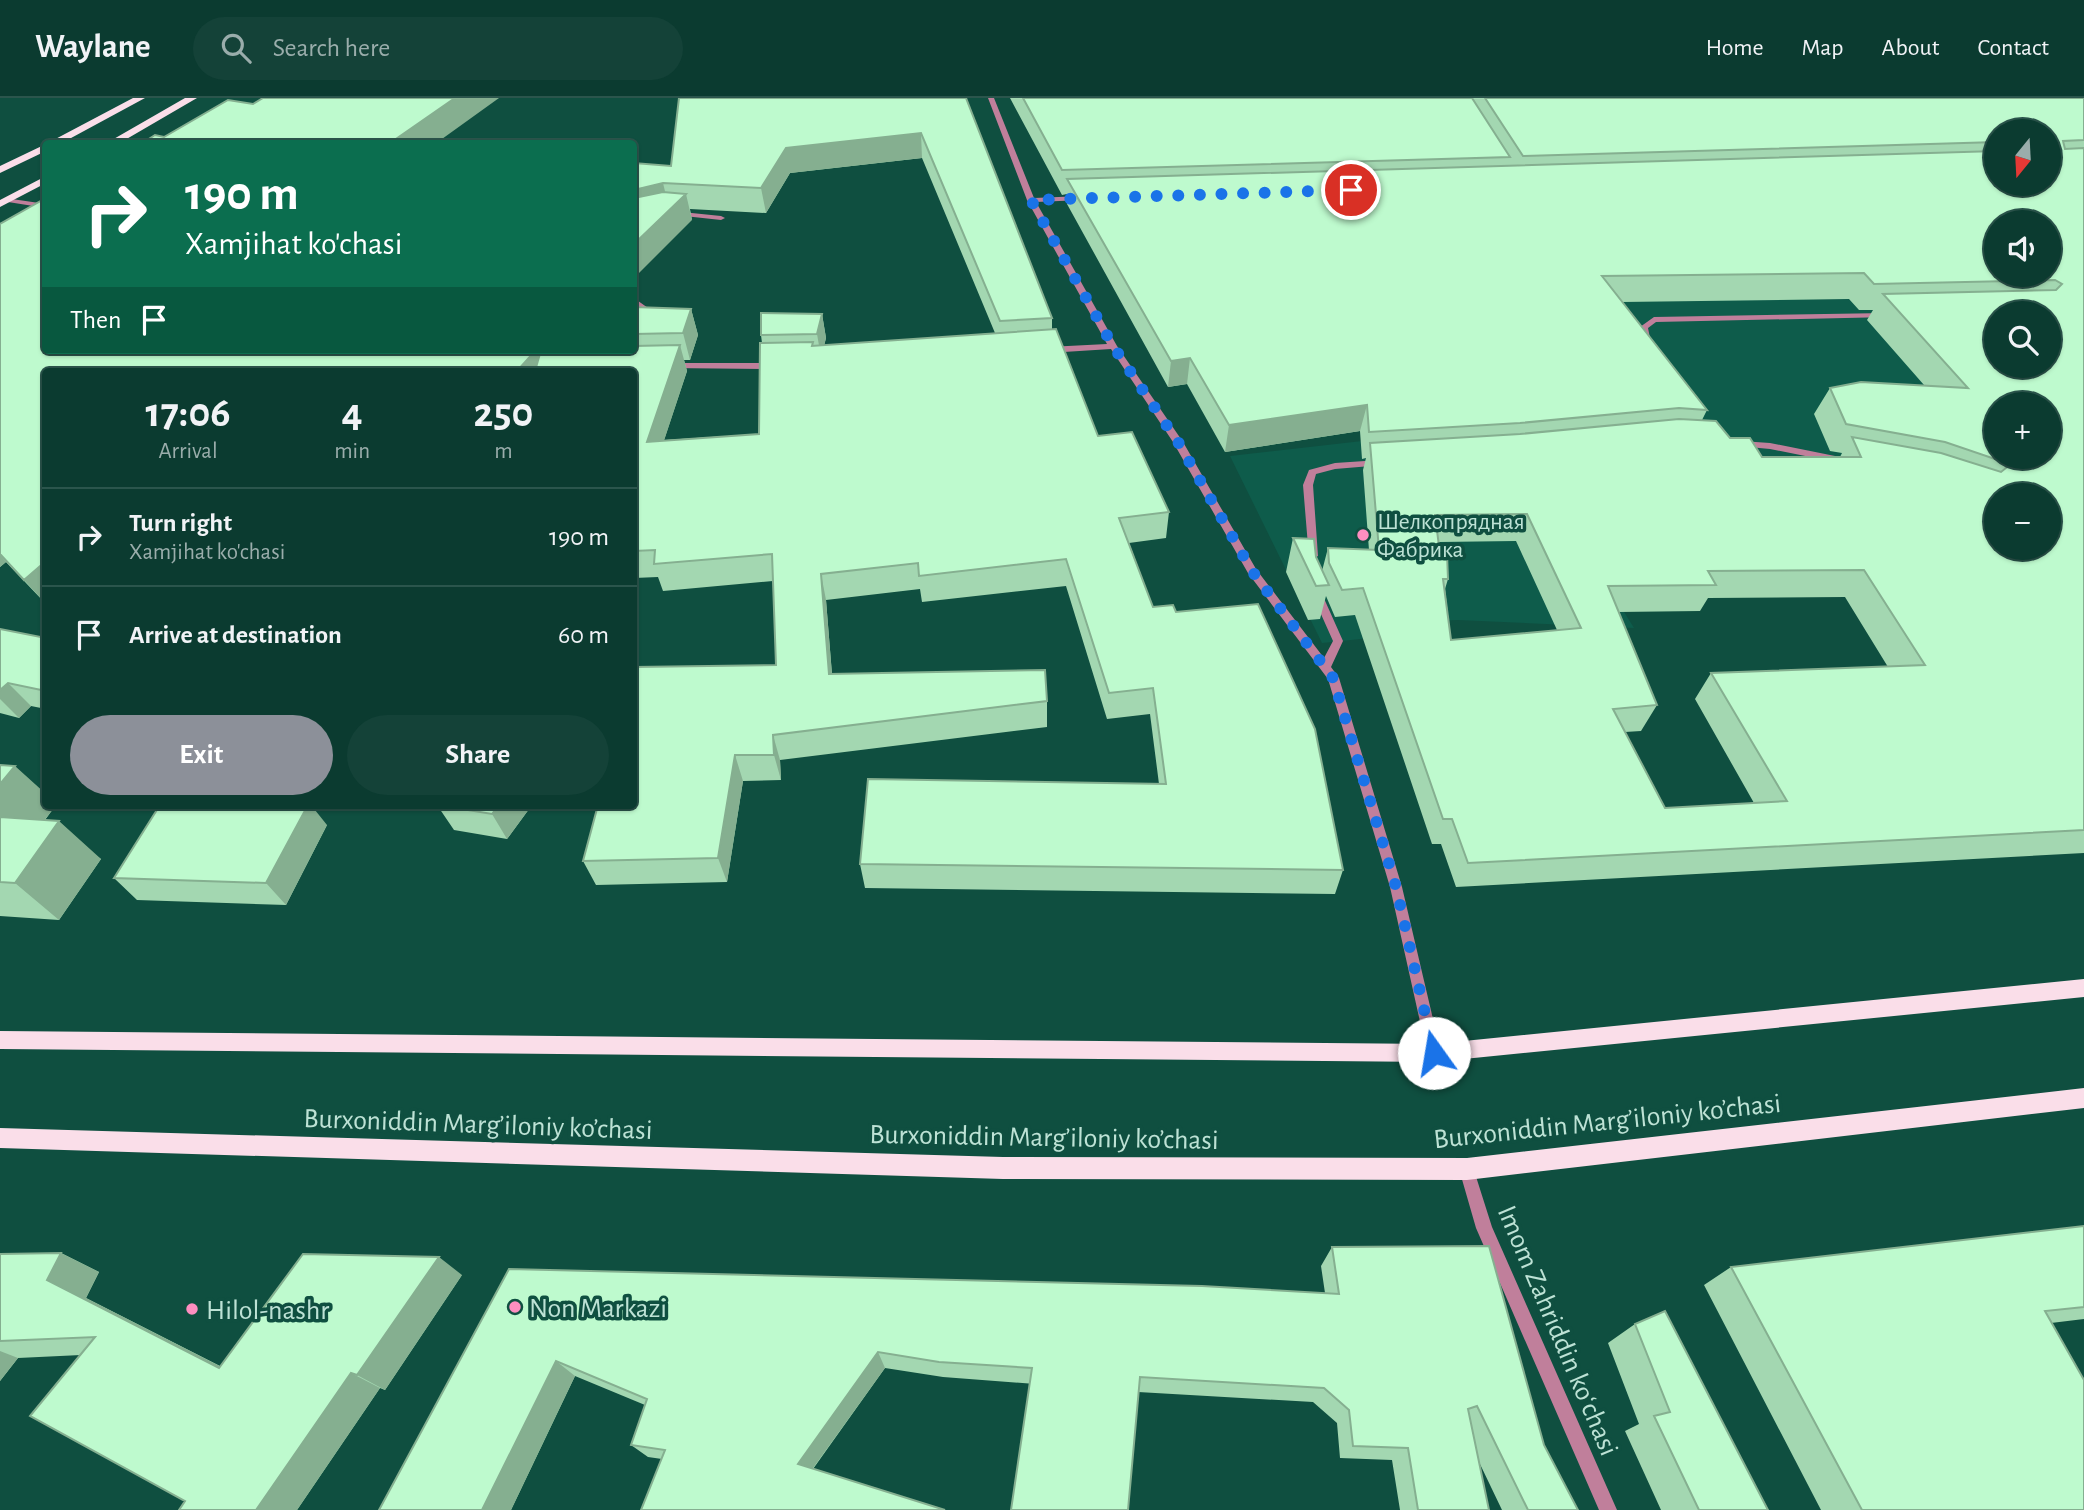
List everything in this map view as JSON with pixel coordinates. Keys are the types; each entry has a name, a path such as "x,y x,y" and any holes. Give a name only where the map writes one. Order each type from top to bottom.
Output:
{"main road":[{"path":"59,140 140,98"},
{"path":"117,140 192,98"},
{"path":"0,170 42,149"},
{"path":"4,202 42,181"},
{"path":"0,1040 1434,1053 2084,988"},
{"name":"Burxoniddin Marg’iloniy ko’chasi","path":"0,1138 1003,1168 1467,1169 2084,1098"}],"street":[{"path":"991,98 1031,200 1113,346 1178,442 1252,571 1333,678 1396,887 1434,1053"},
{"path":"1031,200 1086,198"},
{"path":"4,202 42,206"},
{"path":"670,213 721,218"},
{"path":"637,302 644,308 637,321"},
{"path":"1653,357 1644,338 1644,327 1654,320 1901,314"},
{"path":"1043,351 1113,346"},
{"path":"658,366 792,365"},
{"path":"1731,444 1770,446 1852,462"},
{"path":"1313,564 1308,485 1312,472 1335,466 1389,463"},
{"path":"1314,577 1315,590 1338,641 1325,667"},
{"name":"Imom Zahriddin koʻchasi","path":"1467,1169 1485,1228 1608,1510"}],"shaded area":[{"path":"1984,257 1984,287 2061,287 2061,268 2084,290 2084,321 2061,322 2061,301 1984,301 1984,378 2061,378 2061,357 2084,380 2084,527 2061,528 2061,483 1984,483 1984,530 1949,531 1964,596 1584,547 1634,628 1458,620 1401,622 1399,635 1322,643 1230,456 1520,423 1427,269"}],"building":[{"path":"263,98 455,98 394,140 147,140 155,135 164,137 228,100 253,104"},
{"path":"679,98 966,98 1052,318 1000,321 921,133 786,148 761,188 663,183 637,189 637,163 671,166"},
{"path":"1023,98 1472,98 1510,157 1062,170"},
{"path":"1485,98 2084,98 2084,140 2063,141 2065,149 2084,148 2084,830 1468,863 1452,819 1443,819 1363,588 1342,590 1329,563 1328,548 1379,550 1370,443 1520,434 1679,419 1716,421 1730,438 1750,438 1762,457 1861,457 1852,437 1941,453 1984,467 1984,469 2001,472 2005,469 2061,469 2061,392 1984,392 1984,455 1945,442 1846,424 1830,388 1861,382 1968,388 1883,294 2056,290 2062,284 2061,210 1984,210 1984,282 1874,284 1864,273 1602,276 1707,410 1679,408 1520,423 1369,432 1367,405 1229,425 1190,358 1171,361 1067,179 1984,151 1984,196 2062,196 2062,119 1984,119 1984,142 1523,156","holes":["1527,514 1581,628 1451,640 1443,579 1448,579 1447,554 1440,554 1435,515","1864,570 1925,665 1711,673 1787,801 1665,808 1613,709 1657,705 1608,586 1716,585 1708,571"]},
{"path":"663,192 686,194 637,241 637,197"},
{"path":"42,200 42,354 532,354 520,368 42,368 42,564 24,580 0,554 0,224"},
{"path":"637,307 691,309 683,333 637,334"},
{"path":"761,313 822,314 817,334 761,335"},
{"path":"1056,329 1098,436 1132,432 1169,512 1119,518 1153,607 1173,605 1176,612 1258,604 1315,729 1343,870 860,864 868,779 1166,784 1153,688 1109,693 1066,559 919,576 918,563 821,574 829,674 1045,670 1047,701 773,735 774,755 735,755 718,858 583,861 597,809 637,809 637,667 776,665 772,554 654,564 655,550 637,551 637,368 536,368 540,354 637,354 637,346 680,345 647,442 759,434 760,343 813,342 812,346"},
{"path":"1293,538 1314,539 1316,557 1329,585 1316,586"},
{"path":"0,629 42,637 42,690 8,683 0,690"},
{"path":"0,765 15,766 0,784"},
{"path":"157,809 306,809 266,883 114,878"},
{"path":"461,809 496,809 492,814"},
{"path":"0,817 59,821 15,883 0,882"},
{"path":"2084,1226 2084,1307 2045,1311 2084,1380 2084,1510 1862,1510 1731,1267"},
{"path":"1489,1246 1544,1445 1578,1510 1528,1510 1477,1406 1468,1409 1489,1510 1418,1510 1408,1448 1353,1446 1349,1410 1324,1388 1140,1377 1128,1510 1011,1510 1032,1368 939,1362 878,1352 798,1464 945,1510 641,1510 665,1450 631,1445 647,1399 556,1361 482,1510 379,1510 509,1269 1202,1286 1339,1294 1332,1247"},
{"path":"61,1253 47,1280 219,1368 303,1254 439,1257 357,1375 351,1373 256,1510 179,1510 185,1501 30,1416 95,1337 0,1341 0,1254"},
{"path":"1665,1311 1768,1510 1699,1510 1654,1416 1670,1412 1635,1324"}],"place":[{"name":"Шелкопрядная Фабрика","path":"1363,535"},
{"name":"Non Markazi","path":"515,1307"},
{"name":"Hilol-nashr","path":"192,1309"}],"route":[{"path":"1351,190 1031,200 1113,346 1178,442 1252,571 1333,678 1396,887 1434,1053"}]}
